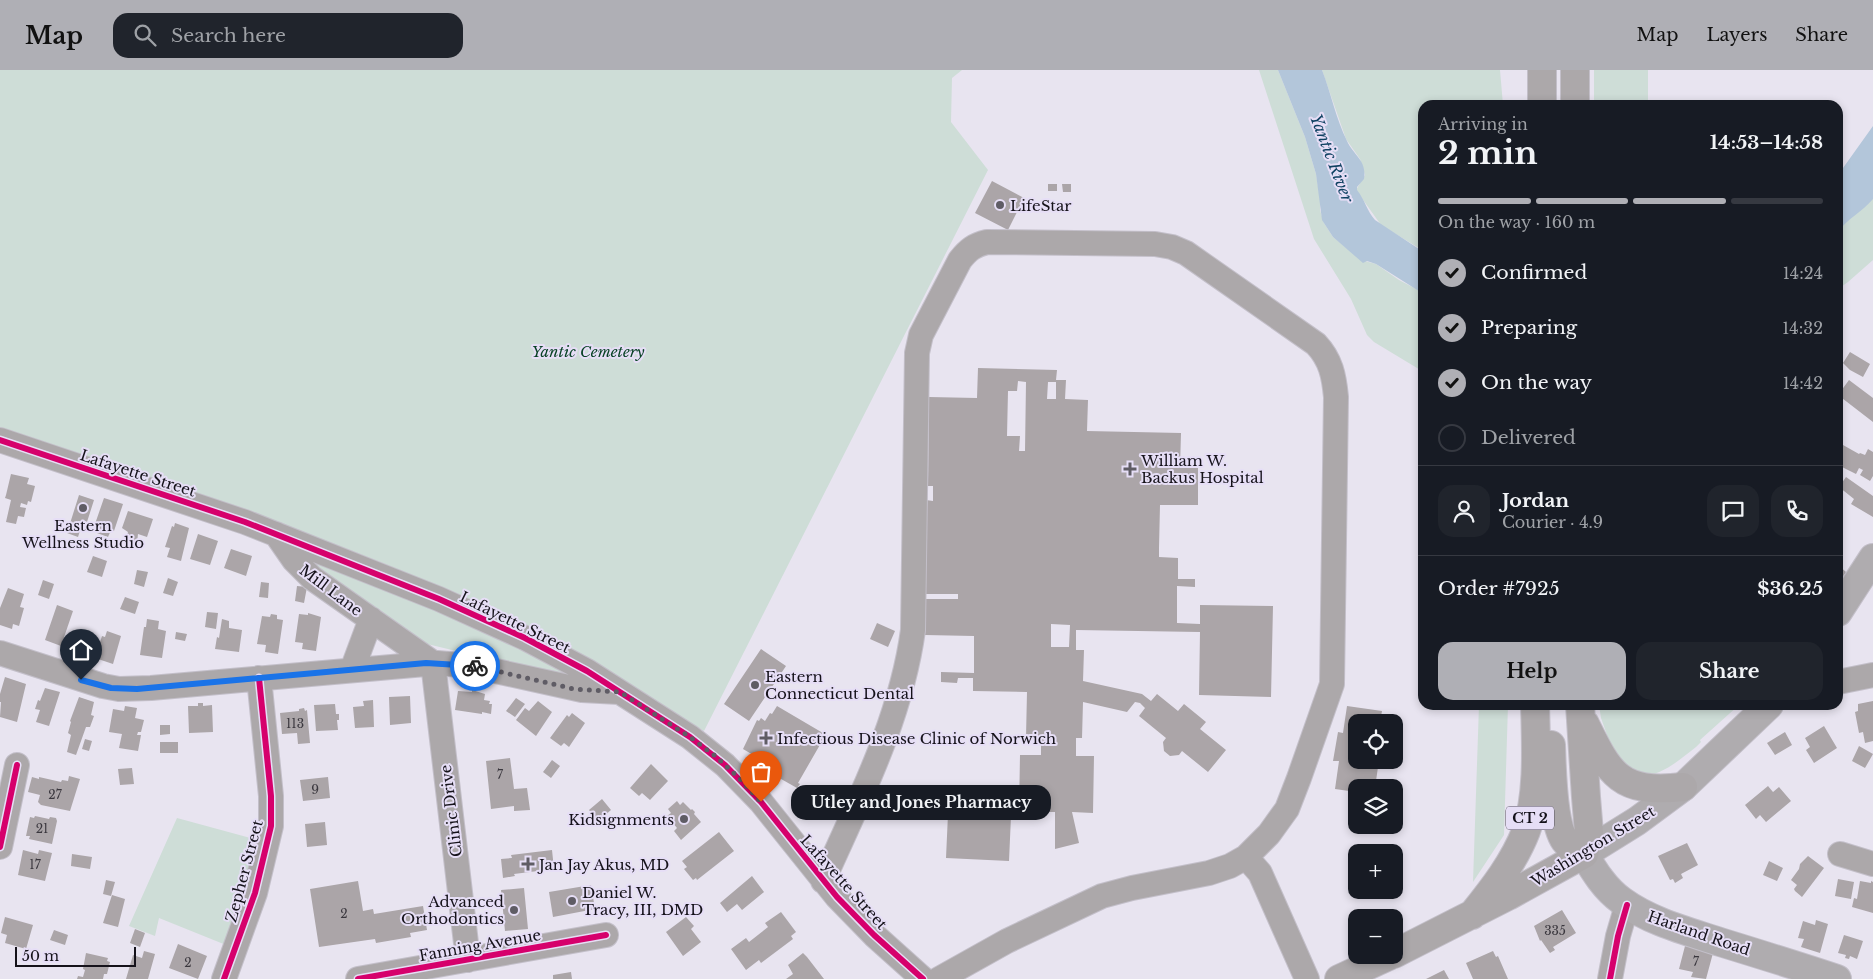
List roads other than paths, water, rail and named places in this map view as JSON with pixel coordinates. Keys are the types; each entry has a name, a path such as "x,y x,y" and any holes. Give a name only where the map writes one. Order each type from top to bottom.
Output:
{"highway":[{"path":"1542,70 1542,100"},
{"path":"1575,70 1575,100"},
{"name":"CT 2","path":"1472,915 1506,868 1520,843 1529,821 1536,751 1535,710"},
{"path":"1549,710 1554,792 1559,828 1568,844 1584,854 1589,833 1581,710"},
{"path":"1581,710 1604,760 1622,781 1643,787 1683,788"},
{"name":"Washington Street","path":"1403,949 1472,915 1584,854"},
{"name":"Washington Street","path":"1346,978 1373,964"}],"main road":[{"path":"1843,604 1873,558"},
{"name":"Washington Street","path":"1584,854 1683,788 1764,710"},
{"name":"Harland Road","path":"1584,854 1603,883 1627,905 1652,918 1688,932 1836,979"}],"street":[{"path":"823,881 891,724 908,660 913,630 916,370 921,335 960,260 969,249 987,242 1154,244 1172,247 1186,253 1316,344 1329,362 1334,376 1336,397 1332,684 1287,809 1269,834 1246,857 1230,866 1209,873 1132,888 1102,896 1008,941 939,979"},
{"name":"Lafayette Street","path":"0,440 276,534 439,599 494,623 564,658 690,737 725,765 761,802 823,881 874,935 923,979"},
{"name":"Mill Lane","path":"276,534 305,573 433,663"},
{"name":"Mill Lane","path":"352,670 371,619"},
{"path":"0,653 92,684 119,688 151,688 433,663 473,666 582,690 620,692"},
{"name":"Clinic Drive","path":"433,663 468,960"},
{"path":"1843,681 1873,675"},
{"name":"Zepher Street","path":"224,979 255,893 271,826 271,796 259,678"},
{"path":"0,848 17,765"},
{"path":"1840,854 1873,864"},
{"path":"1246,857 1260,873 1307,979"},
{"path":"1610,979 1618,936 1627,905"},
{"name":"Fanning Avenue","path":"358,979 606,935"}],"water":[{"name":"Yantic River","path":"1278,70 1322,70 1343,133 1364,167 1364,179 1357,187 1357,190 1375,220 1418,248 1418,290 1376,264 1367,261 1363,263 1333,237 1322,220 1316,174 1305,137"},
{"path":"1873,126 1873,199 1843,226 1843,168"}],"place":[{"name":"LifeStar","path":"1000,205"},
{"name":"William W. Backus Hospital","path":"1130,469"},
{"name":"Eastern Wellness Studio","path":"83,508"},
{"name":"Eastern Connecticut Dental","path":"755,685"},
{"name":"Infectious Disease Clinic of Norwich","path":"766,738"},
{"name":"Utley and Jones Pharmacy","path":"761,802"},
{"name":"Kidsignments","path":"684,819"},
{"name":"Jan Jay Akus, MD","path":"528,864"},
{"name":"Daniel W. Tracy, III, DMD","path":"572,901"},
{"name":"Advanced Orthodontics","path":"514,910"}],"park label":[{"name":"Yantic Cemetery","path":"588,351"}]}
